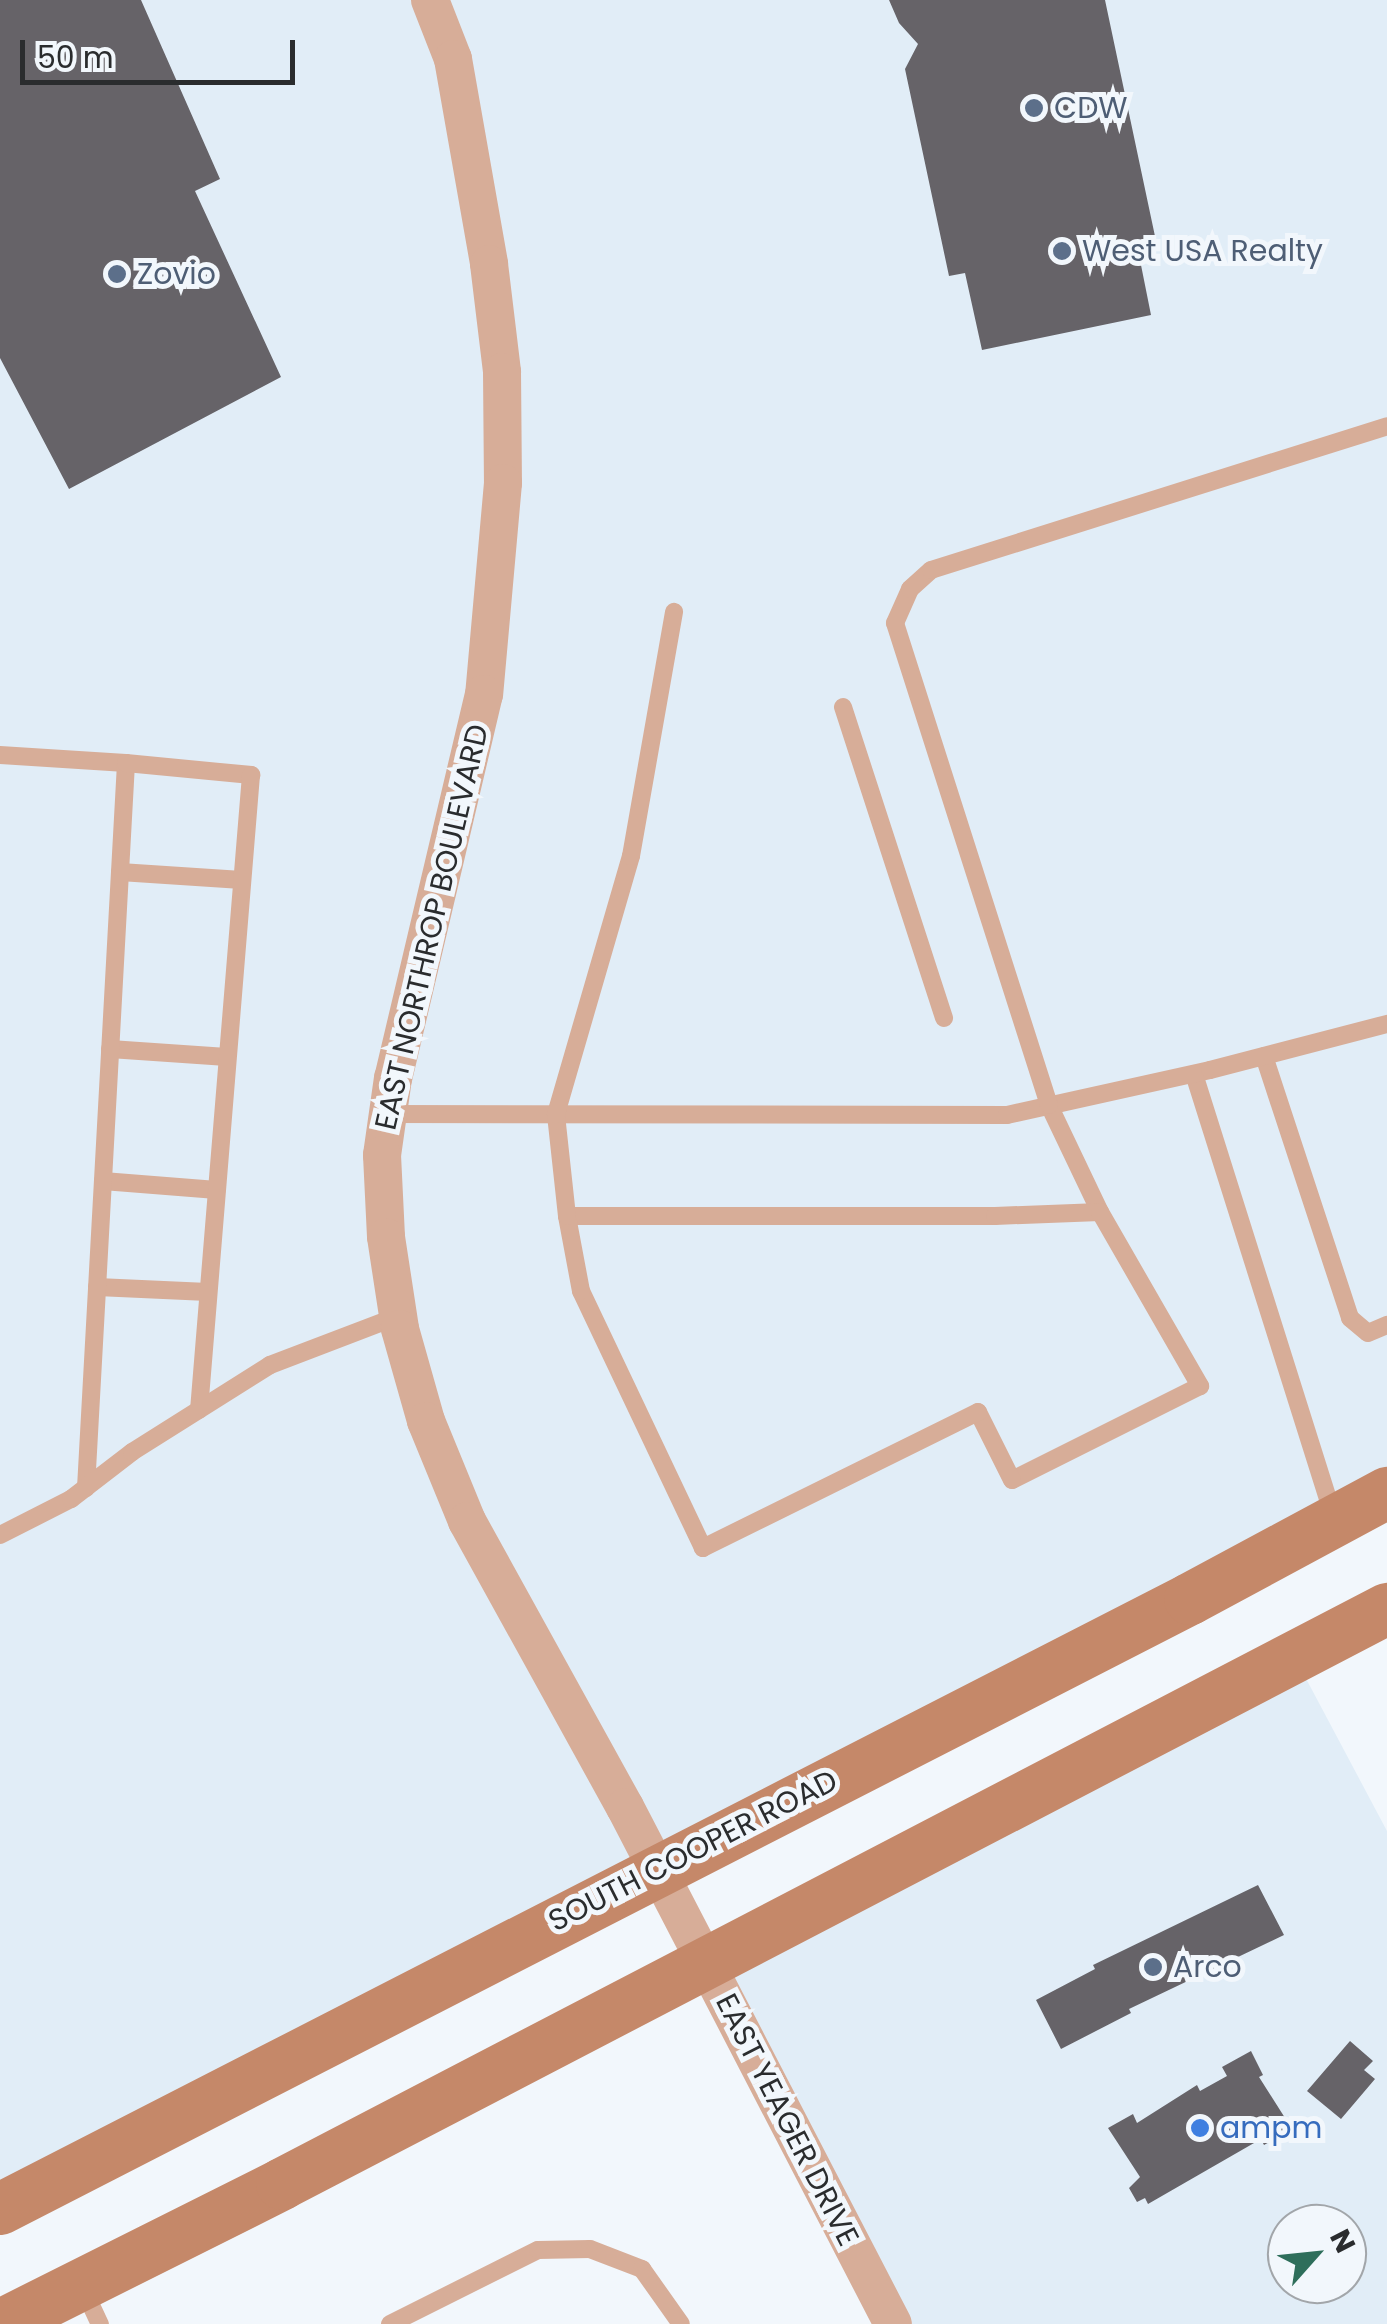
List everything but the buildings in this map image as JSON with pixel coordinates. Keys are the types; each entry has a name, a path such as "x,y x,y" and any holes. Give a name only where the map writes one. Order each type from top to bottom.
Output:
{"main road":[{"name":"SOUTH COOPER ROAD","path":"1,2207 1387,1493"},
{"path":"2,2324 90,2304 705,1963 1387,1609"}],"street":[{"name":"EAST NORTHROP BOULEVARD","path":"430,0 453,59 489,264 502,372 503,483 484,694 388,1114 383,1171 398,1316 426,1421 467,1520 681,1916"},
{"name":"EAST YEAGER DRIVE","path":"681,1916 893,2324"}],"lane":[{"path":"674,612 632,856 556,1114 581,1291 703,1548 978,1412 1012,1480 1200,1386 1100,1212 1050,1105 895,624 910,588 931,570 1387,426"},
{"path":"842,707 944,1018"},
{"path":"0,756 251,775 199,1410"},
{"path":"86,1488 126,763"},
{"path":"120,872 242,880"},
{"path":"388,1114 1008,1115 1194,1074 1387,1024"},
{"path":"110,1048 227,1057"},
{"path":"1264,1056 1350,1318 1368,1334 1387,1325"},
{"path":"1194,1074 1336,1521"},
{"path":"103,1181 217,1190"},
{"path":"568,1216 995,1216 1100,1212"},
{"path":"97,1288 208,1292"},
{"path":"0,1535 86,1488 270,1365 398,1316"},
{"path":"390,2324 538,2250 590,2249 642,2270 682,2324"}],"shaded area":[{"path":"0,0 1387,0 1387,1486 0,2209"},
{"path":"1294,1656 1387,1831 1387,2324 893,2324 705,1963"}],"place":[{"name":"CDW","path":"1034,108"},
{"name":"West USA Realty","path":"1062,251"},
{"name":"Zovio","path":"117,274"},
{"name":"Arco","path":"1153,1967"},
{"name":"ampm","path":"1200,2128"}]}
